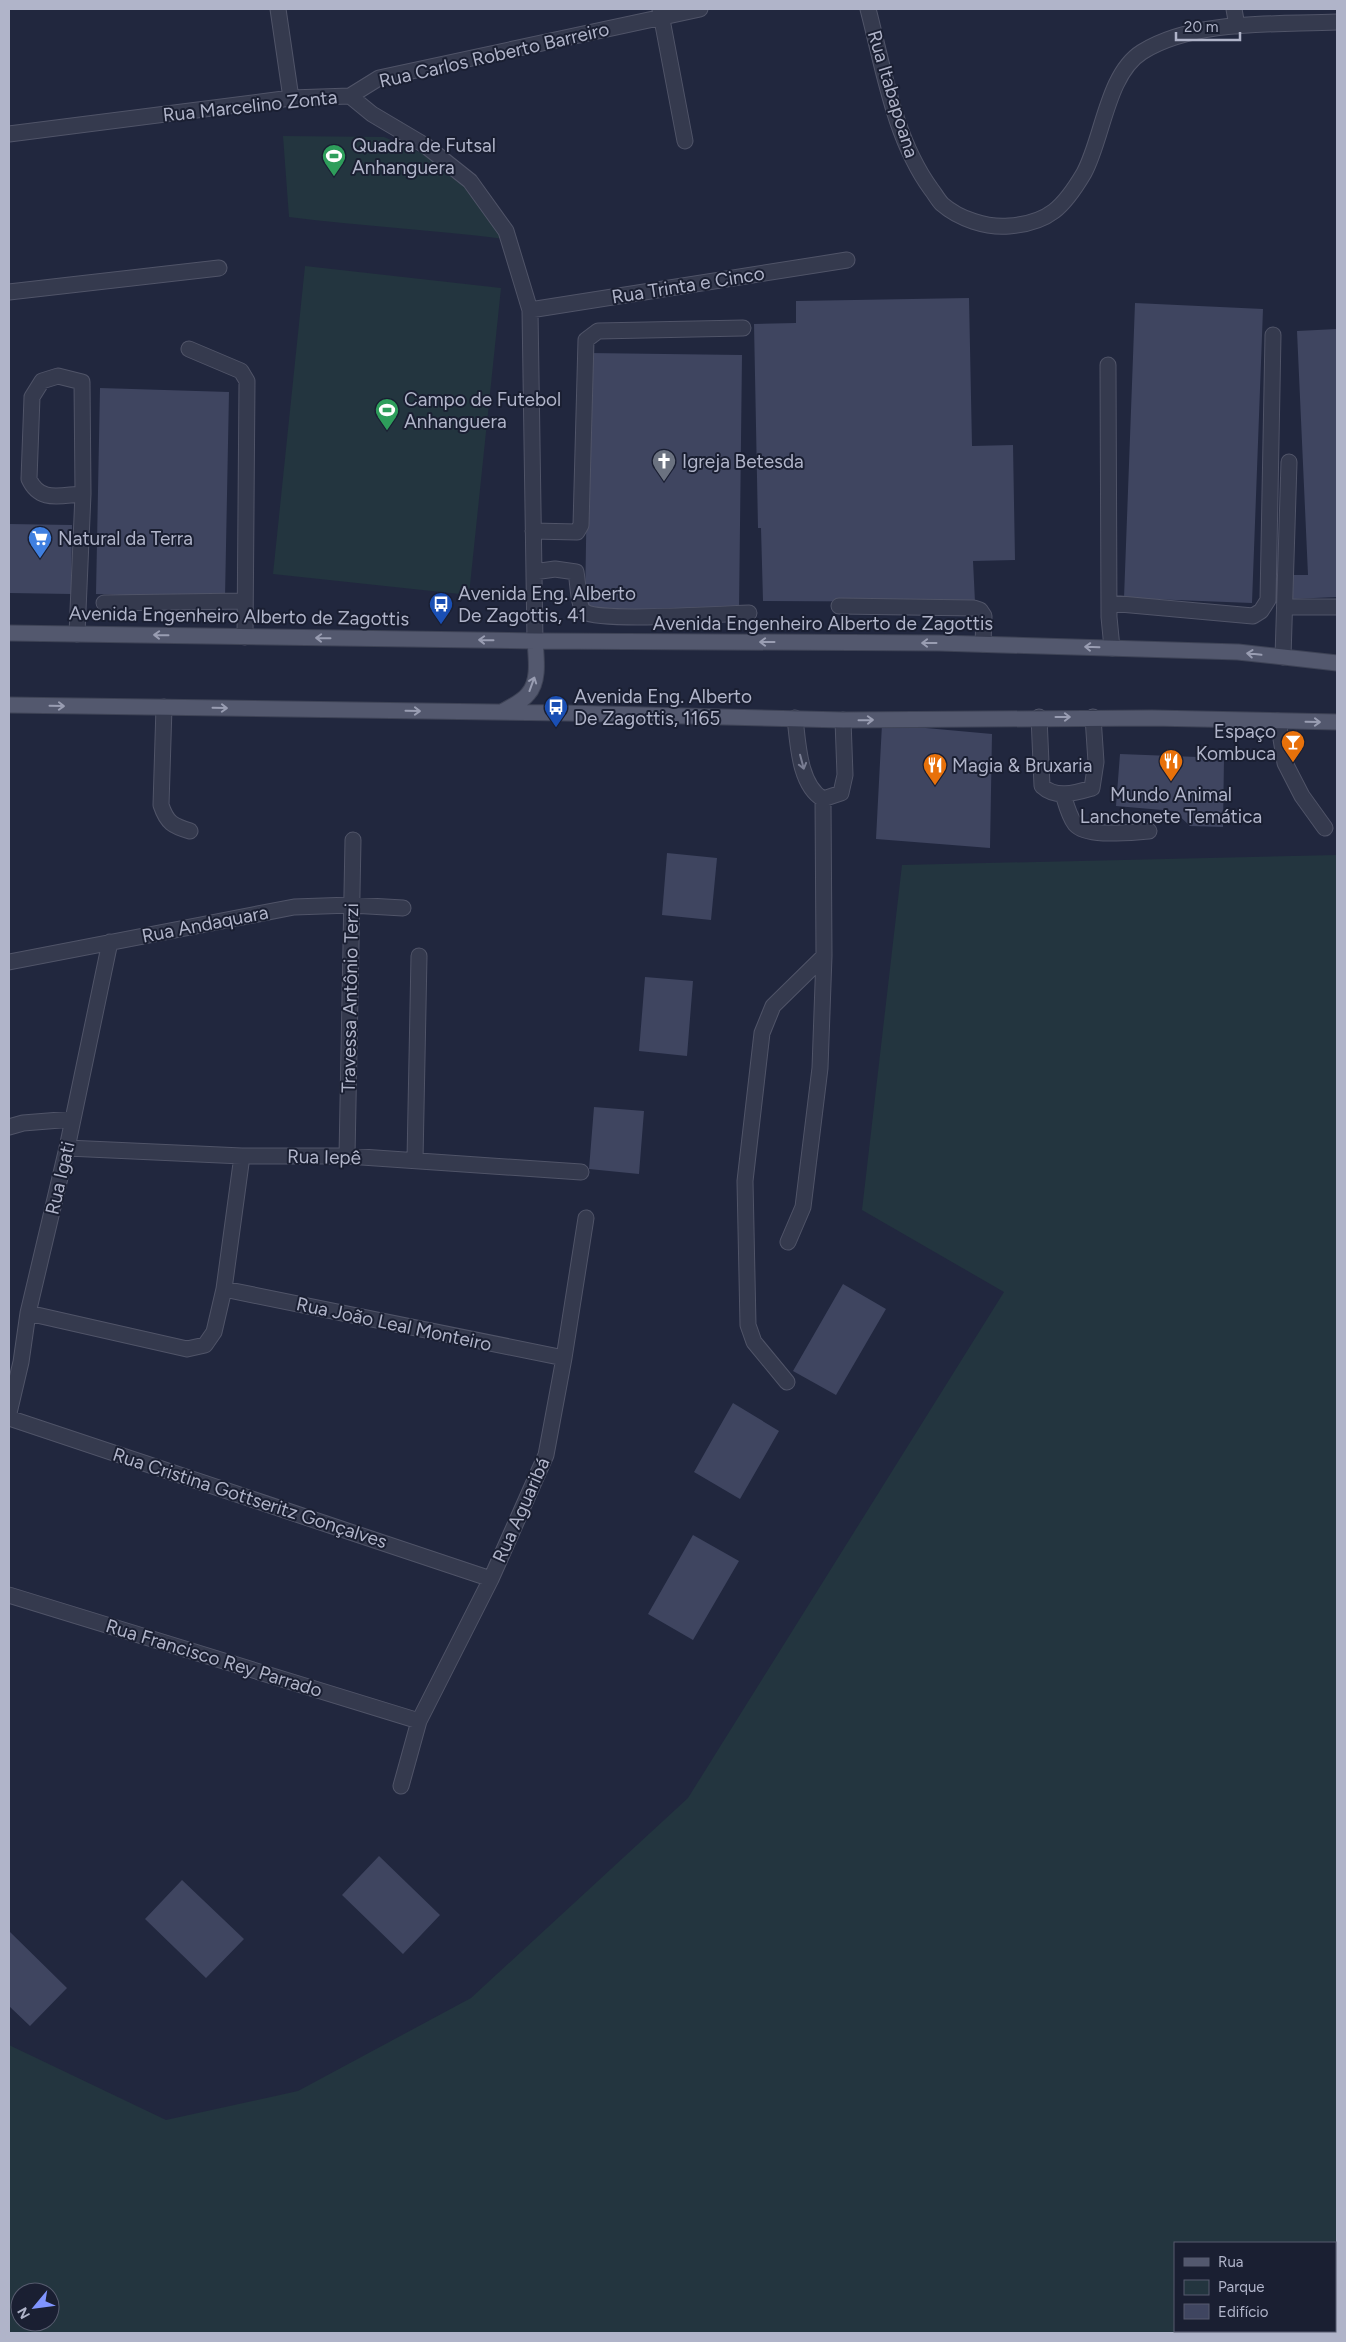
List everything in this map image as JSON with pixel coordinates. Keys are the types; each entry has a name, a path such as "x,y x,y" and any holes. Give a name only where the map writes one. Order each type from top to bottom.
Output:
{"main road":[{"name":"Avenida Engenheiro Alberto de Zagottis","path":"9,633 535,641 983,644 1238,652 1337,663"},
{"path":"502,712 528,694 534,683 536,673 535,641"},
{"path":"9,705 502,712 843,720 1039,717 1337,722"}],"street":[{"path":"278,9 291,98"},
{"name":"Rua Carlos Roberto Barreiro","path":"350,96 379,78 661,13 700,9"},
{"name":"Rua Itabapoana","path":"868,9 899,127 916,169 942,204 966,220 1001,227 1030,224 1048,217 1065,202 1085,171 1114,88 1125,67 1140,53 1161,42 1183,34 1237,26 1337,22"},
{"path":"1234,9 1237,26"},
{"path":"661,13 685,141"},
{"name":"Rua Marcelino Zonta","path":"9,134 291,98 350,96 372,114 426,146 470,181 506,231 530,310 535,641"},
{"name":"Rua Trinta e Cinco","path":"530,310 847,260"},
{"path":"9,292 219,268"},
{"path":"533,531 577,532 581,524 586,340 598,331 743,328"},
{"path":"1109,603 1253,616 1260,611 1268,600 1273,335"},
{"path":"189,349 241,370 248,381 245,636"},
{"path":"1108,365 1109,603 1112,648"},
{"path":"77,634 83,494 82,382 58,376 42,381 32,397 29,479 34,490 44,496 83,494"},
{"path":"1283,657 1289,462"},
{"path":"534,572 555,569 576,572 580,606 585,612 612,616 749,613"},
{"path":"104,603 245,601"},
{"path":"838,606 974,608 980,610 984,616 983,644"},
{"path":"1286,608 1337,607"},
{"path":"164,708 161,806 164,816 174,827 190,831"},
{"path":"1039,717 1042,786 1050,793 1063,794 1092,788 1096,762 1093,718"},
{"path":"795,718 800,755 808,782 816,795 823,799 831,798 841,793 845,775 843,720"},
{"path":"1278,721 1285,763 1302,796 1325,828"},
{"path":"1063,794 1076,824 1084,830 1094,832 1149,831"},
{"path":"788,1242 803,1207 819,1078 824,956 823,799"},
{"name":"Travessa Antônio Terzi","path":"347,1156 350,905 353,840"},
{"name":"Rua Andaquara","path":"9,962 294,907 350,905 402,908"},
{"name":"Rua Igati","path":"9,1414 15,1364 67,1148 110,942"},
{"path":"415,1160 419,956"},
{"path":"787,1382 754,1342 748,1324 745,1181 762,1033 773,1006 824,956"},
{"path":"9,1127 23,1123 73,1119"},
{"name":"Rua Iepê","path":"67,1148 242,1156 347,1156 581,1172"},
{"path":"28,1313 188,1349 205,1345 214,1332 224,1289 242,1156"},
{"name":"Rua Aguaribá","path":"401,1786 418,1721 491,1579 546,1455 564,1358 586,1218"},
{"name":"Rua João Leal Monteiro","path":"224,1289 564,1358"},
{"name":"Rua Cristina Gottseritz Gonçalves","path":"9,1418 491,1579"},
{"name":"Rua Francisco Rey Parrado","path":"9,1595 418,1721"}],"green space":[{"path":"283,136 384,137 430,157 474,193 505,239 289,217"},
{"name":"Campo de Futebol Anhanguera","path":"305,266 501,288 469,595 273,574"},
{"path":"1337,855 1337,2333 9,2333 9,2045 166,2120 298,2091 471,1998 688,1798 1004,1292 862,1210 902,865"}],"building":[{"path":"969,298 972,446 1013,445 1015,560 973,561 975,602 763,601 761,528 758,528 754,324 796,323 796,301"},
{"path":"1135,303 1263,309 1252,603 1124,598"},
{"path":"1337,329 1337,597 1292,599 1291,575 1308,575 1297,331"},
{"name":"Igreja Betesda","path":"589,353 742,355 739,611 585,608"},
{"path":"100,388 229,392 225,598 96,594"},
{"name":"Natural da Terra","path":"9,524 72,525 71,594 9,593"},
{"name":"Magia & Bruxaria","path":"882,724 992,734 990,848 876,839"},
{"name":"Mundo Animal Lanchonete Temática","path":"1120,754 1224,758 1223,827 1190,826 1174,811 1116,806"},
{"path":"667,853 717,858 711,920 662,915"},
{"path":"645,977 693,981 687,1056 639,1051"},
{"path":"594,1107 644,1111 639,1174 589,1169"},
{"path":"843,1284 886,1309 836,1395 793,1371"},
{"path":"733,1403 779,1431 740,1499 694,1472"},
{"path":"693,1535 739,1561 693,1640 648,1614"},
{"path":"379,1856 440,1915 403,1954 342,1895"},
{"path":"182,1880 244,1939 206,1978 145,1919"},
{"path":"9,1931 67,1988 30,2026 9,2006"}],"place":[{"name":"Quadra de Futsal Anhanguera","path":"334,177"},
{"name":"Campo de Futebol Anhanguera","path":"387,431"},
{"name":"Igreja Betesda","path":"664,482"},
{"name":"Natural da Terra","path":"40,559"},
{"name":"Avenida Eng. Alberto De Zagottis, 41","path":"441,625"},
{"name":"Avenida Eng. Alberto De Zagottis, 1165","path":"556,728"},
{"name":"Espaço Kombuca","path":"1293,763"},
{"name":"Mundo Animal Lanchonete Temática","path":"1171,782"},
{"name":"Magia & Bruxaria","path":"935,786"}]}
